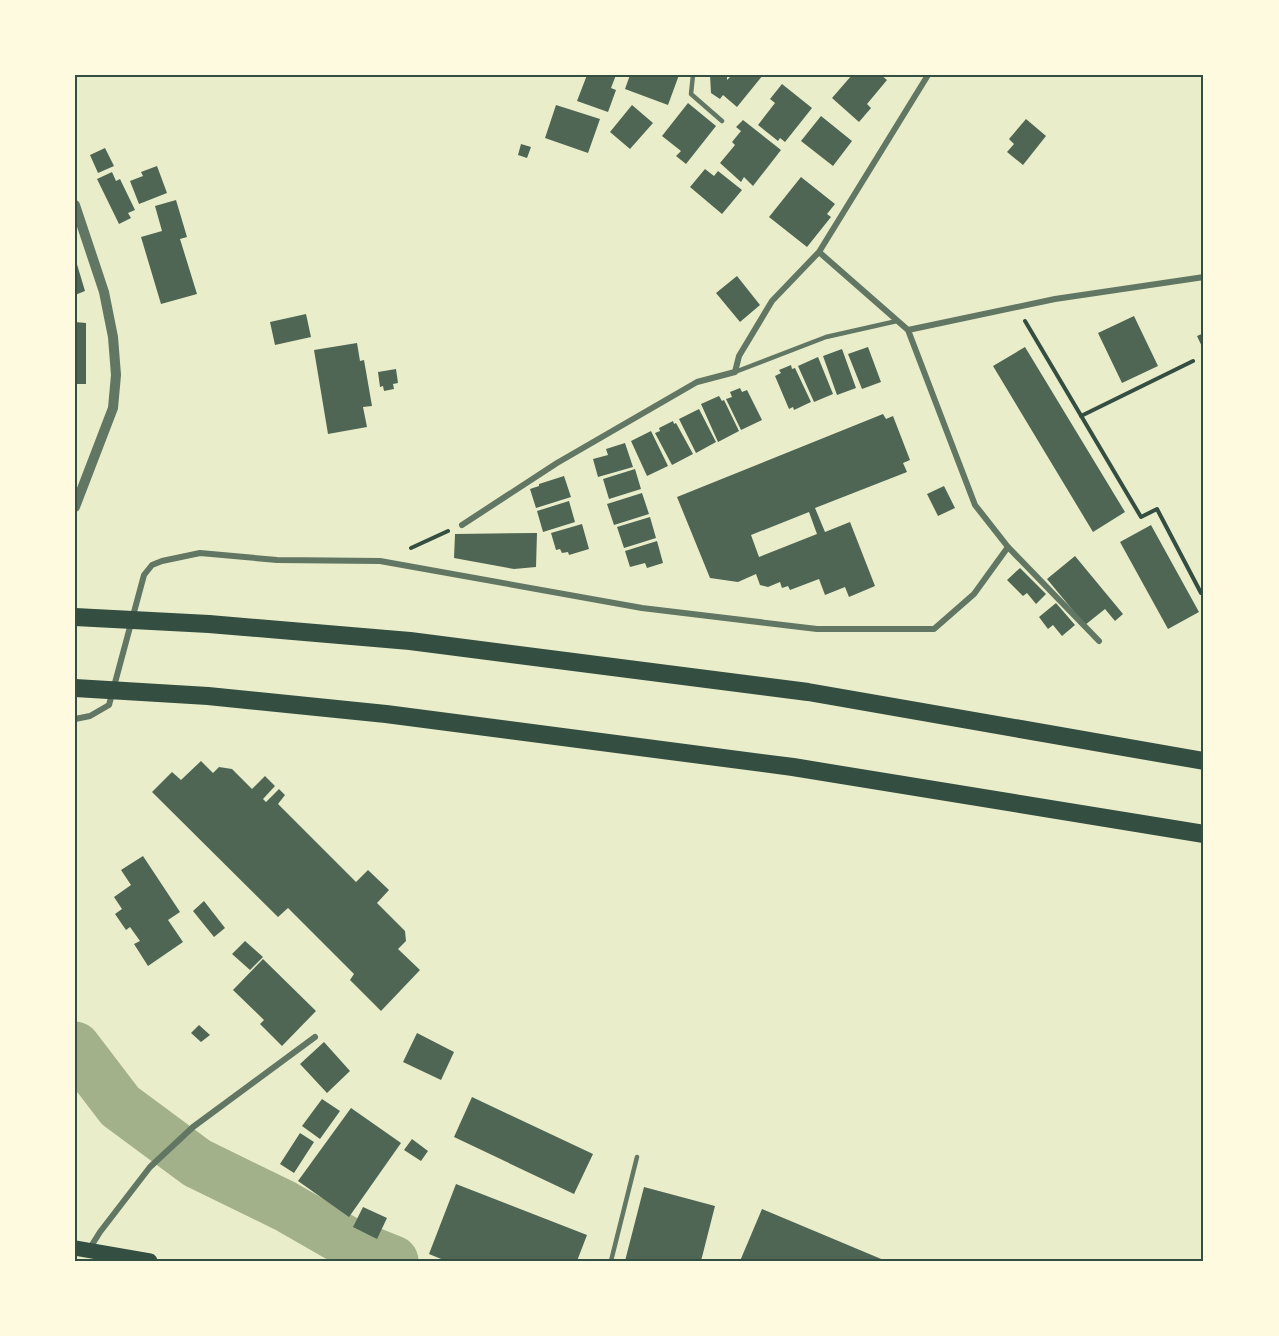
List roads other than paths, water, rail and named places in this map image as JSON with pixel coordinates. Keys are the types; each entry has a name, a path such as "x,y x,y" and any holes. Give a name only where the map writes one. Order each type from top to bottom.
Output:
{"highway":[{"path":"75,617 209,624 410,641 808,692 1204,761"},
{"path":"75,688 208,696 386,714 793,766 1204,834"}],"main road":[{"path":"81,1250 150,1261"}],"street":[{"path":"462,525 557,462 697,382 735,372 739,356 772,301 819,252 928,75"},
{"path":"75,205 104,292 113,337 116,375 113,408 75,507"},
{"path":"819,252 908,330 975,505 1008,547 1099,640"},
{"path":"908,330 1055,299 1204,278"},
{"path":"75,719 90,716 109,705 144,575 152,565 162,561 200,553 277,560 380,561 642,608 817,628 934,629 974,594 1008,547"},
{"path":"81,1250 100,1232 150,1167 193,1127 315,1037"}],"lane":[{"path":"693,75 691,94 723,121"},
{"path":"735,372 826,337 897,321"},
{"path":"611,1261 637,1157"}],"waterway":[{"path":"75,1047 120,1106 197,1163 285,1206 353,1245 393,1261"}]}
